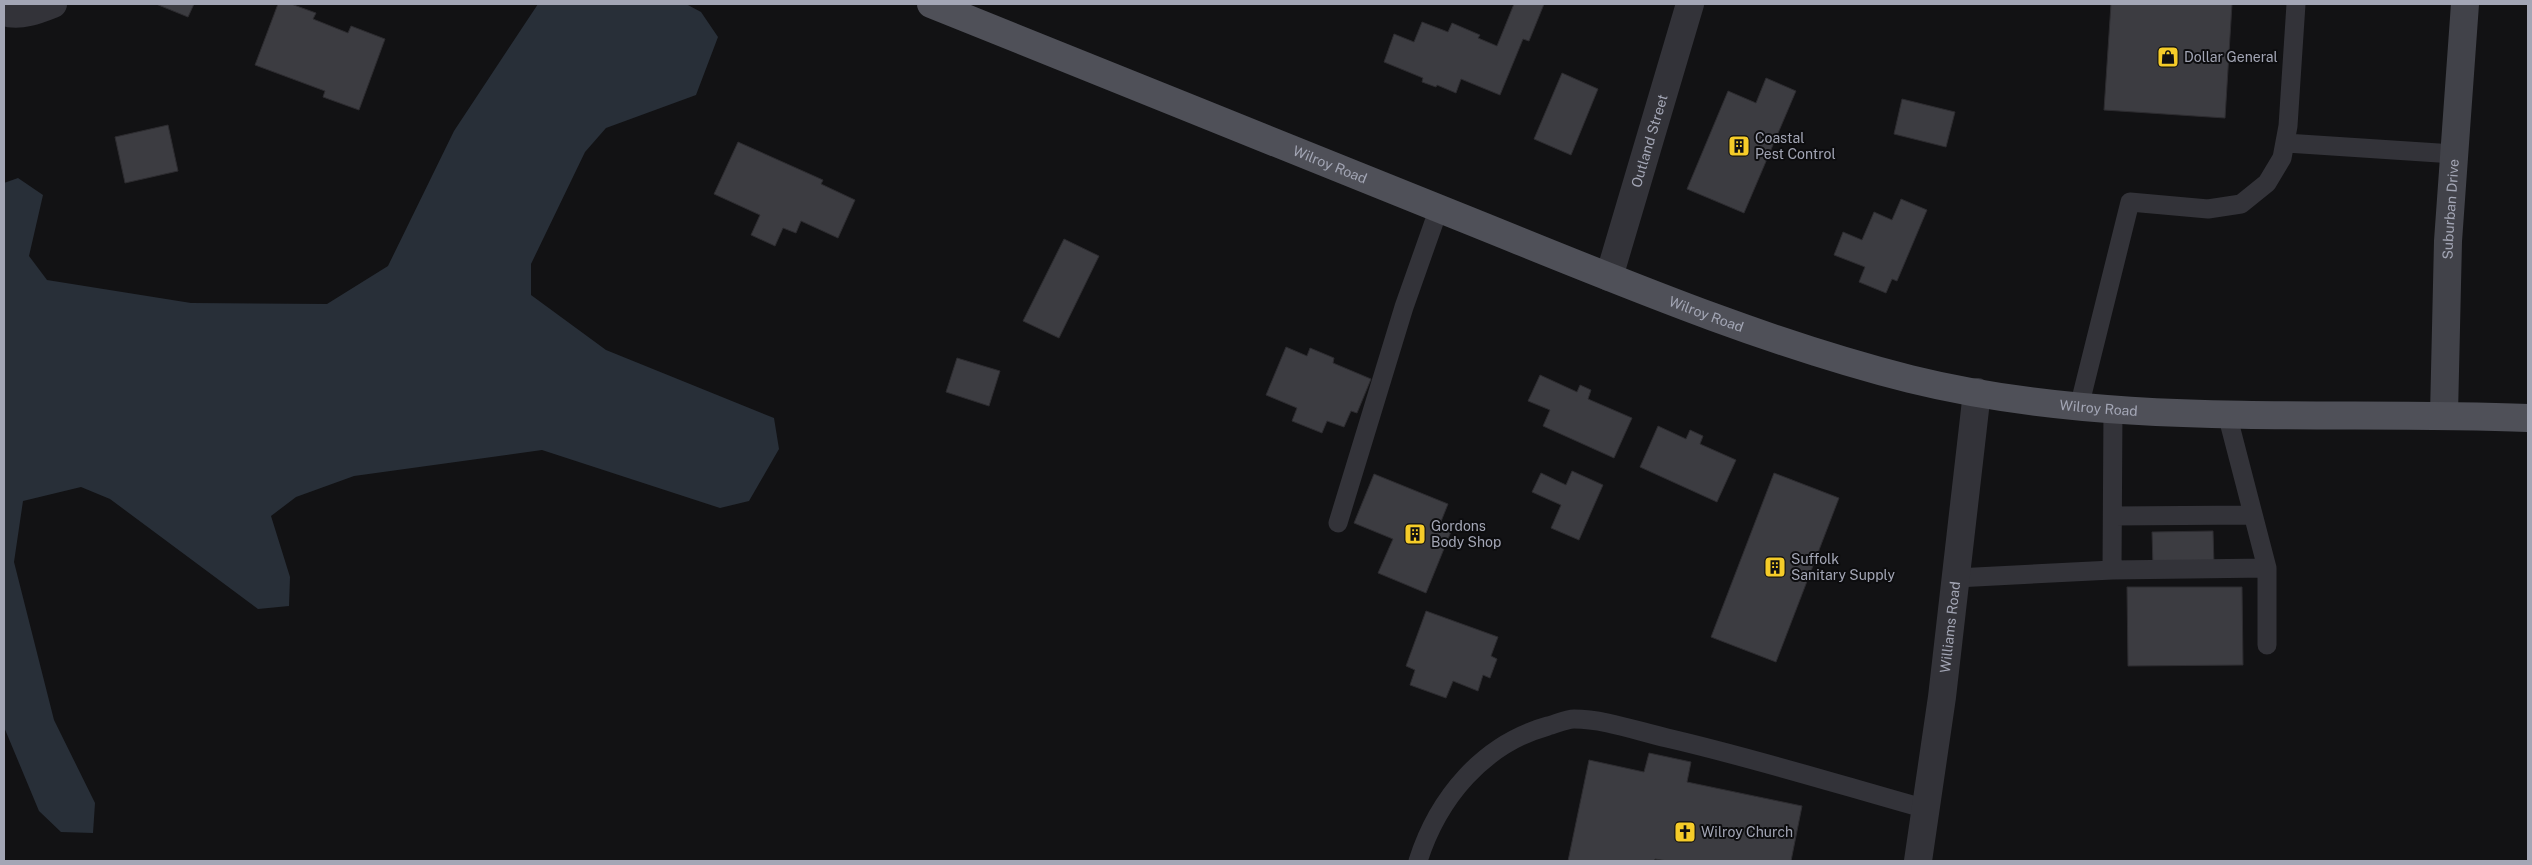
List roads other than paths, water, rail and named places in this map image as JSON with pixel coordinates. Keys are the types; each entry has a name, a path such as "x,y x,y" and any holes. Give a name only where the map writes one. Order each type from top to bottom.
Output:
{"main road":[{"name":"Wilroy Road","path":"931,4 1609,277 1770,337 1911,379 1977,392 2080,407 2227,414 2444,415 2528,418"},
{"name":"Suburban Drive","path":"2444,415 2448,241 2465,4"}],"street":[{"path":"4,12 12,14 35,12 53,4"},
{"name":"Outland Street","path":"1609,277 1690,4"},
{"name":"Williams Road","path":"1918,861 1956,578 1977,392"}],"lane":[{"path":"2080,407 2130,202 2208,209 2241,204 2268,183 2282,158 2288,126 2296,4"},
{"path":"2285,143 2454,154"},
{"path":"1338,523 1404,307 1439,208"},
{"path":"2112,570 2113,409"},
{"path":"2227,414 2267,568 2267,646"},
{"path":"2113,516 2253,514"},
{"path":"1956,578 2112,570 2267,568"},
{"path":"1418,861 1426,837 1445,800 1466,775 1497,749 1533,730 1573,719 1612,725 1715,749 1926,809"}],"place":[{"name":"Dollar General","path":"2168,57"},
{"name":"Coastal Pest Control","path":"1739,146"},
{"name":"Gordons Body Shop","path":"1415,534"},
{"name":"Suffolk Sanitary Supply","path":"1775,567"},
{"name":"Wilroy Church","path":"1685,832"}]}
